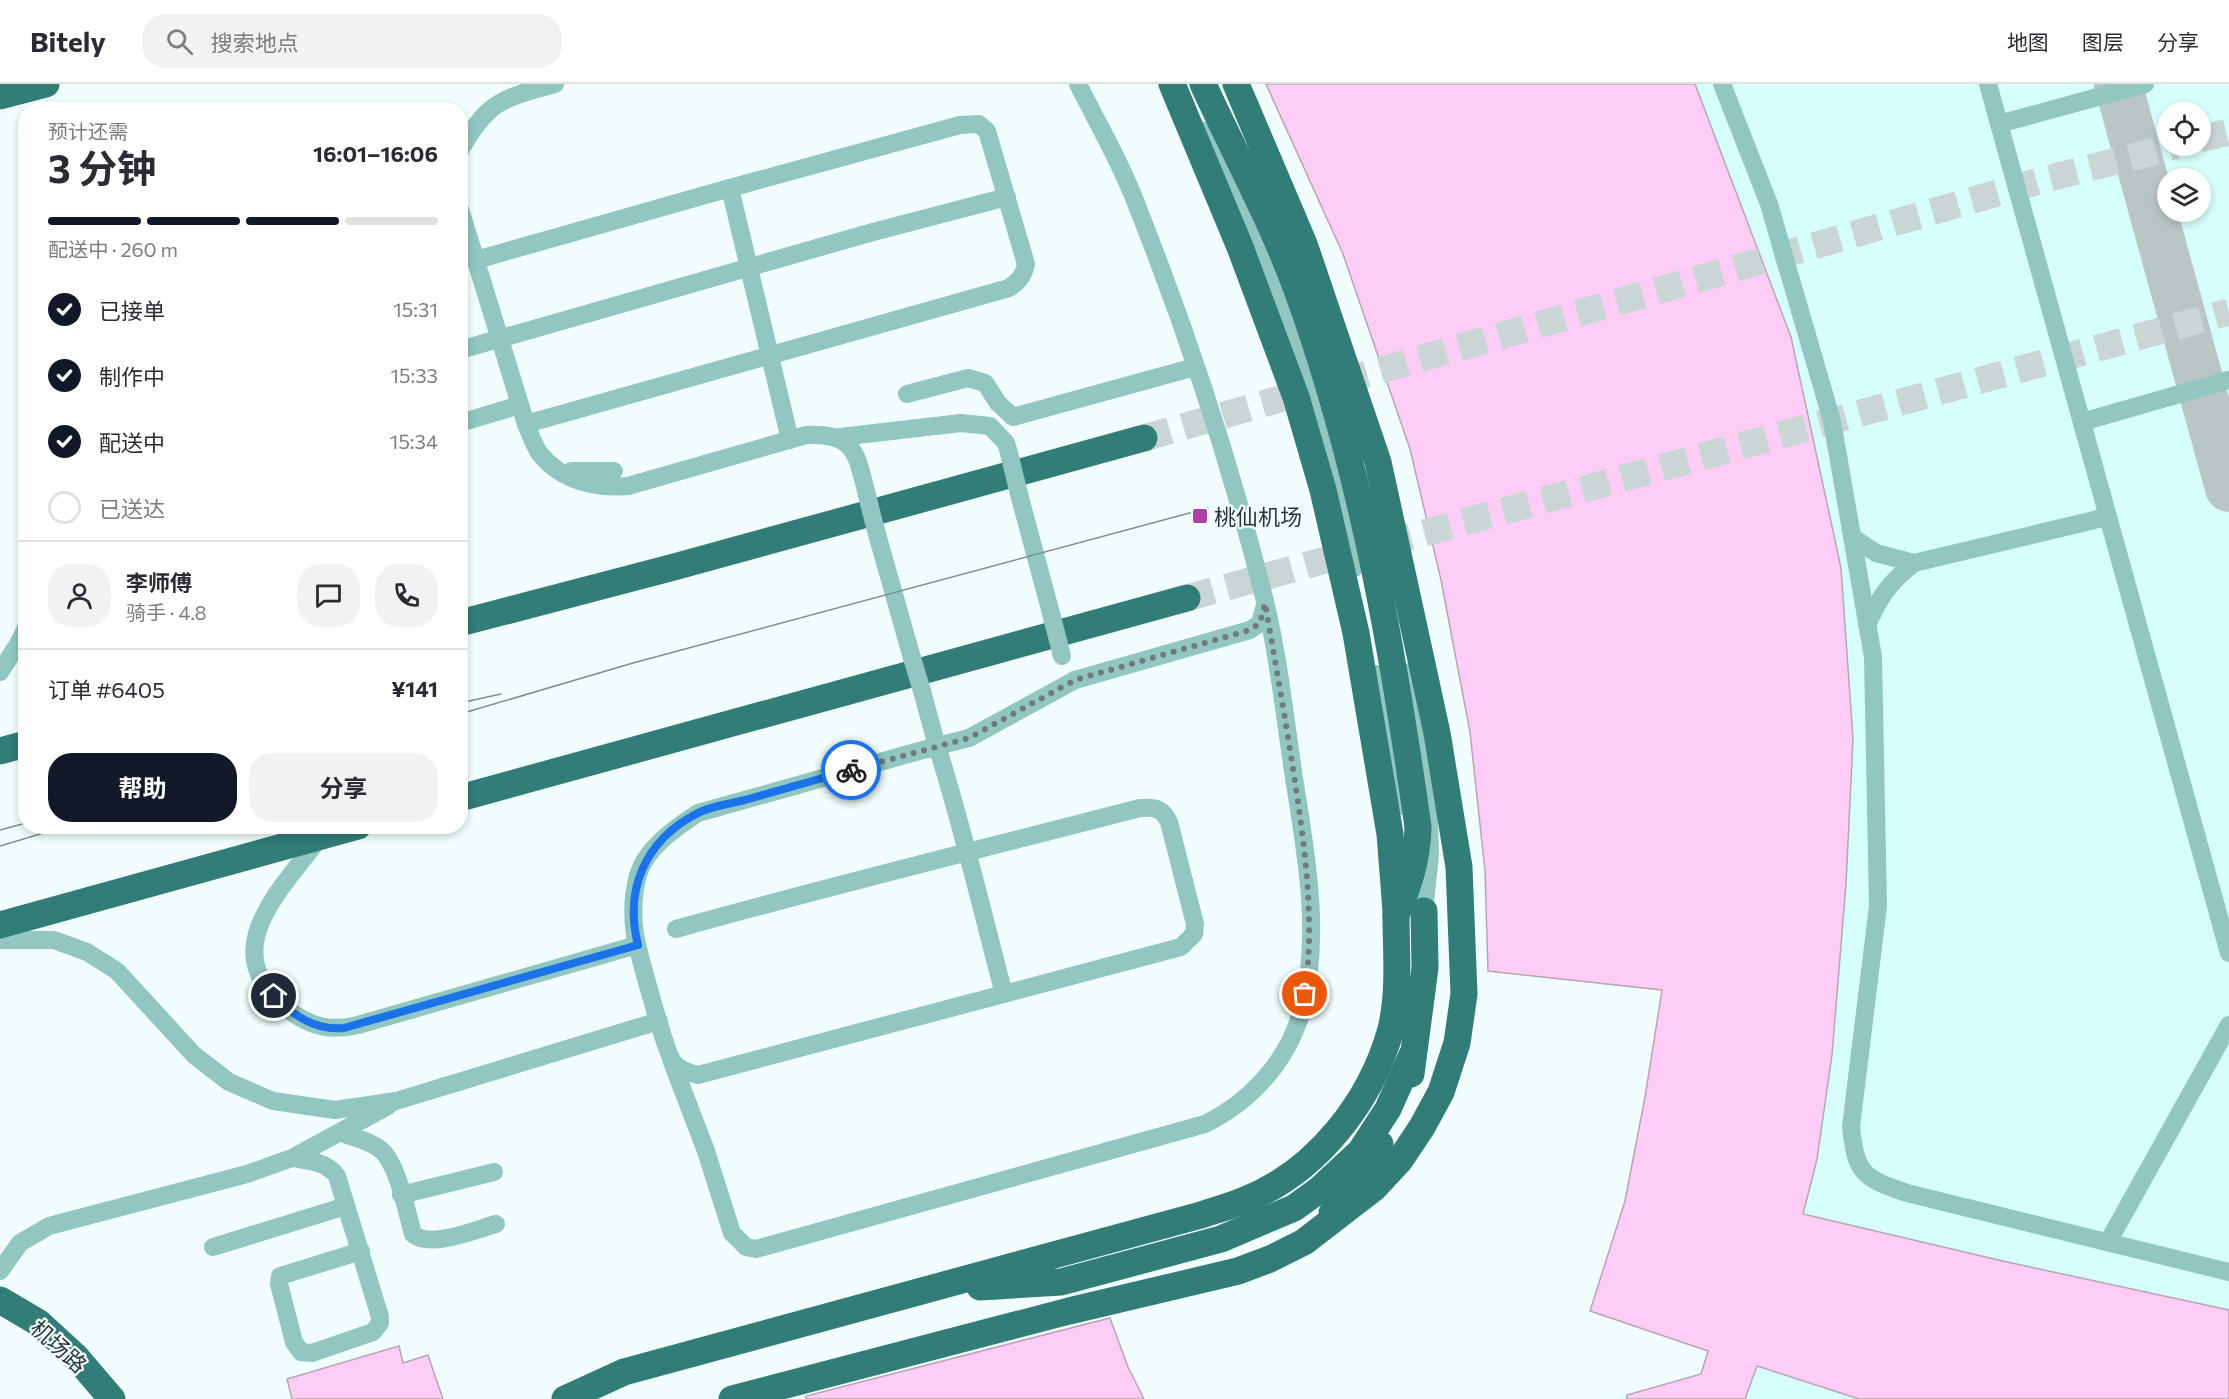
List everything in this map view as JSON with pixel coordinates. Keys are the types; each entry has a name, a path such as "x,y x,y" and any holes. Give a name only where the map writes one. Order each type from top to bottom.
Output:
{"highway":[{"path":"0,96 46,84"},
{"path":"565,1399 624,1372 1201,1215 1246,1200 1285,1178 1334,1135 1370,1082 1391,1028 1396,995 1396,915 1390,834 1358,644 1323,490 1296,397 1240,247 1172,84"},
{"path":"1203,84 1254,189 1295,285 1348,446 1363,508 1384,609 1418,827 1418,849 1411,882 1396,915"},
{"path":"732,1399 1069,1311 1238,1271 1270,1259 1304,1242 1374,1188 1417,1136 1441,1092 1457,1043 1464,994 1459,867 1437,733 1378,462 1304,244 1236,84"},
{"path":"468,621 708,558 1144,438"},
{"path":"468,796 1187,598"},
{"path":"0,751 18,746"},
{"path":"0,925 330,834"},
{"path":"1304,1242 1361,1179 1390,1127 1410,1084 1425,968 1424,911"},
{"path":"922,1291 1061,1282 1221,1239 1294,1208 1319,1190 1360,1152 1388,1108 1412,1055"},
{"name":"机场路","path":"0,1300 39,1323 76,1357 112,1399"}],"street":[{"path":"468,139 485,112 509,97 555,84"},
{"path":"1078,84 1139,208 1195,368 1265,603 1304,843 1310,950 1302,1010 1289,1043 1266,1076 1237,1106 1205,1124 756,1249 746,1247 732,1233 706,1151 672,1062 638,945 633,902 639,873 649,854 674,828 698,813 969,738 1070,683 1250,630 1260,623 1265,603"},
{"path":"1178,84 1241,199 1328,441 1424,911"},
{"path":"1242,84 1300,214 1368,415 1405,621 1428,790 1430,855 1424,911"},
{"path":"1722,84 1769,204 1825,398 1872,657 1878,906 1851,1127 1855,1159 1873,1181 1907,1193 2229,1272"},
{"path":"1988,84 2229,954"},
{"path":"1999,124 2145,84"},
{"path":"476,260 730,188 969,124 979,124 987,131 1026,264 1019,281 1009,288 526,424"},
{"path":"730,188 751,267 790,440"},
{"path":"468,348 1007,197"},
{"path":"468,234 526,424 539,453 557,470 579,482 606,488 628,486 806,435 840,437 961,423 990,426 1006,443 1070,683"},
{"path":"906,394 968,378 986,383 998,403 1013,417 1195,368"},
{"path":"2082,422 2229,380"},
{"path":"468,421 520,405"},
{"path":"840,437 853,449 867,495 1004,994"},
{"path":"557,470 587,473 614,471"},
{"path":"1867,625 1878,601 1892,581 1914,563 2107,517"},
{"path":"1852,537 1876,553 1914,563"},
{"path":"0,672 18,641"},
{"path":"672,1062 687,1072 698,1075 1181,947 1194,934 1195,924 1169,822 1163,812 1153,807 1140,808 676,929"},
{"path":"320,837 257,926 254,949 258,973 274,996 296,1016 320,1027 331,1030 358,1025 638,945"},
{"path":"0,940 54,940 87,952 117,971 194,1055 229,1082 273,1101 335,1110 396,1101 659,1021"},
{"path":"2108,1242 2229,1025"},
{"path":"0,1271 20,1243 49,1226 247,1174 292,1158 342,1133 396,1101"},
{"path":"342,1133 382,1150 395,1174 413,1234 419,1239 434,1241 496,1224"},
{"path":"292,1158 322,1163 331,1168 337,1176 361,1251 380,1323 373,1332 312,1353 301,1352 294,1342 278,1280 284,1274 361,1251"},
{"path":"401,1195 494,1172"},
{"path":"213,1247 346,1206"}],"shaded area":[{"path":"1266,84 2229,84 2229,1399 1613,1399 1700,1374 1708,1351 1590,1311 1625,1201 1645,1097 1661,991 1488,971 1485,871 1470,732 1441,580 1410,449 1343,254"}],"building":[{"path":"1266,84 1695,84 1791,337 1841,568 1853,739 1846,884 1832,1055 1817,1159 1803,1214 2007,1262 2229,1310 2229,1399 1859,1399 1757,1366 1745,1399 1627,1399 1627,1395 1701,1374 1708,1351 1590,1311 1625,1201 1662,990 1488,971 1485,871 1470,732 1441,580 1410,449 1343,254"},
{"path":"1110,1318 1128,1367 1144,1399 806,1399 806,1396"},
{"path":"399,1346 403,1363 428,1355 443,1399 292,1399 287,1379"}],"taxiway":[{"path":"2118,84 2229,488"}],"tunnel":[{"path":"2211,136 2229,132"},
{"path":"1144,438 2050,178 2157,151"},
{"path":"1187,598 2229,312"}],"tram line":[{"path":"468,712 633,663 1208,508"},
{"path":"468,701 501,694"},
{"path":"0,830 18,825"},
{"path":"0,846 40,834"}],"way so far":[{"path":"851,770 969,738 1075,680 1250,630 1260,623 1265,603 1277,665 1304,843 1310,915 1310,950 1305,994"}],"place":[{"name":"桃仙机场","path":"1200,516"}],"route":[{"path":"274,996 296,1016 331,1030 358,1025 638,945 633,902 639,873 649,854 674,828 698,813 851,770"}]}
